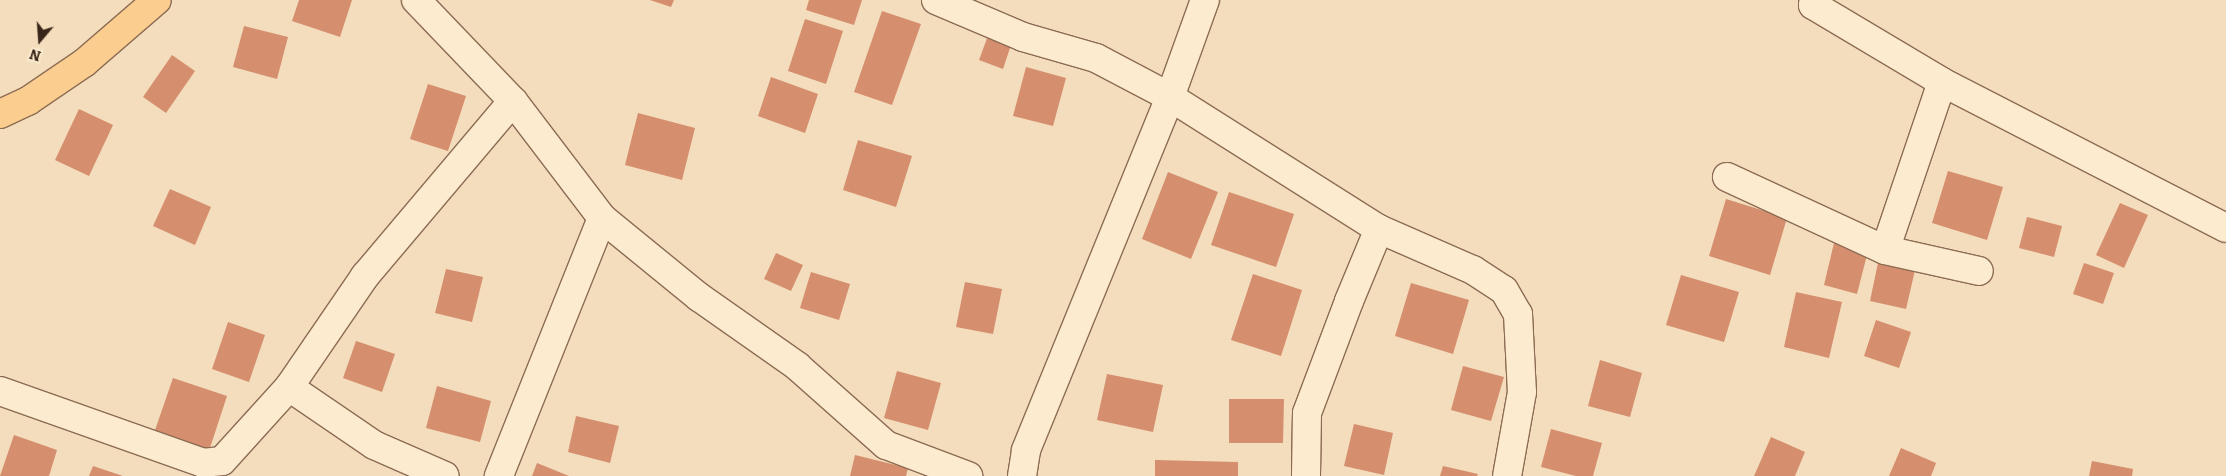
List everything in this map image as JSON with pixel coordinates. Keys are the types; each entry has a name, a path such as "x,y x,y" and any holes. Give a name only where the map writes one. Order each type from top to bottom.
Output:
{"main road":[{"path":"0,114 28,101 84,63 157,0"}],"street":[{"path":"416,0 513,101 602,218 699,297 797,366 886,445 968,476"},
{"path":"936,0 1023,37 1096,58 1170,97 1380,229 1473,270 1504,290 1518,314 1522,392 1507,476"},
{"path":"1022,476 1026,450 1170,97 1205,0"},
{"path":"1814,0 1812,5 1942,82 2226,228"},
{"path":"1886,250 1942,82"},
{"path":"0,391 203,463 222,461 289,387 365,276 513,101"},
{"path":"1727,177 1886,250 1979,271"},
{"path":"499,476 602,218"},
{"path":"1306,476 1308,413 1349,301 1380,229"},
{"path":"289,387 374,445 445,476"}],"building":[{"path":"299,0 352,0 340,37 292,21"},
{"path":"650,0 674,0 671,7"},
{"path":"809,0 862,0 854,25 806,10"},
{"path":"882,11 921,24 892,105 854,92"},
{"path":"805,19 843,31 826,84 788,71"},
{"path":"244,26 288,37 277,79 233,67"},
{"path":"989,33 1012,42 1003,69 979,60"},
{"path":"172,55 195,71 166,113 143,97"},
{"path":"1026,67 1066,78 1053,126 1013,116"},
{"path":"771,77 818,94 805,133 758,116"},
{"path":"428,84 466,96 448,151 410,139"},
{"path":"79,109 113,125 89,176 55,160"},
{"path":"638,113 695,128 682,180 625,165"},
{"path":"858,140 912,156 896,207 843,190"},
{"path":"1948,171 2003,187 1987,240 1932,223"},
{"path":"1168,172 1218,192 1191,259 1142,239"},
{"path":"170,189 211,207 195,245 153,226"},
{"path":"1229,192 1294,214 1276,267 1211,245"},
{"path":"1726,199 1787,218 1770,275 1709,256"},
{"path":"2120,203 2148,215 2124,268 2096,255"},
{"path":"2027,217 2062,226 2054,257 2019,248"},
{"path":"1834,243 1868,251 1857,294 1824,285"},
{"path":"776,253 803,265 791,291 764,279"},
{"path":"1879,258 1916,266 1906,309 1870,301"},
{"path":"2084,263 2114,273 2103,304 2073,294"},
{"path":"446,269 483,277 472,322 435,313"},
{"path":"811,272 850,284 839,320 800,308"},
{"path":"1253,274 1302,290 1281,356 1231,340"},
{"path":"1681,275 1739,292 1724,342 1666,325"},
{"path":"965,282 1002,289 993,334 956,327"},
{"path":"1411,283 1469,300 1453,354 1395,336"},
{"path":"1796,292 1842,302 1829,358 1784,347"},
{"path":"1876,320 1911,332 1899,368 1864,356"},
{"path":"228,322 265,335 249,382 212,369"},
{"path":"356,341 395,354 382,392 343,378"},
{"path":"1600,360 1642,373 1630,417 1588,406"},
{"path":"1463,366 1504,377 1491,421 1451,410"},
{"path":"897,371 941,383 928,430 884,418"},
{"path":"1107,374 1163,385 1153,432 1097,420"},
{"path":"173,378 227,396 208,454 153,436"},
{"path":"437,386 491,401 480,442 426,428"},
{"path":"1229,399 1284,399 1283,443 1229,443"},
{"path":"576,416 619,426 610,463 568,452"},
{"path":"1354,424 1393,433 1384,475 1344,466"},
{"path":"1551,429 1602,443 1593,476 1576,476 1541,467"},
{"path":"14,435 57,450 49,476 0,476"},
{"path":"1771,437 1805,452 1795,476 1754,476"},
{"path":"1901,448 1936,463 1931,476 1889,476"},
{"path":"855,455 908,468 906,476 850,476"},
{"path":"1155,460 1238,462 1238,476 1155,476"},
{"path":"2092,461 2133,469 2132,476 2089,476"},
{"path":"537,463 569,476 532,476"},
{"path":"93,466 123,476 89,476"},
{"path":"1443,466 1478,474 1477,476 1440,476"}]}
